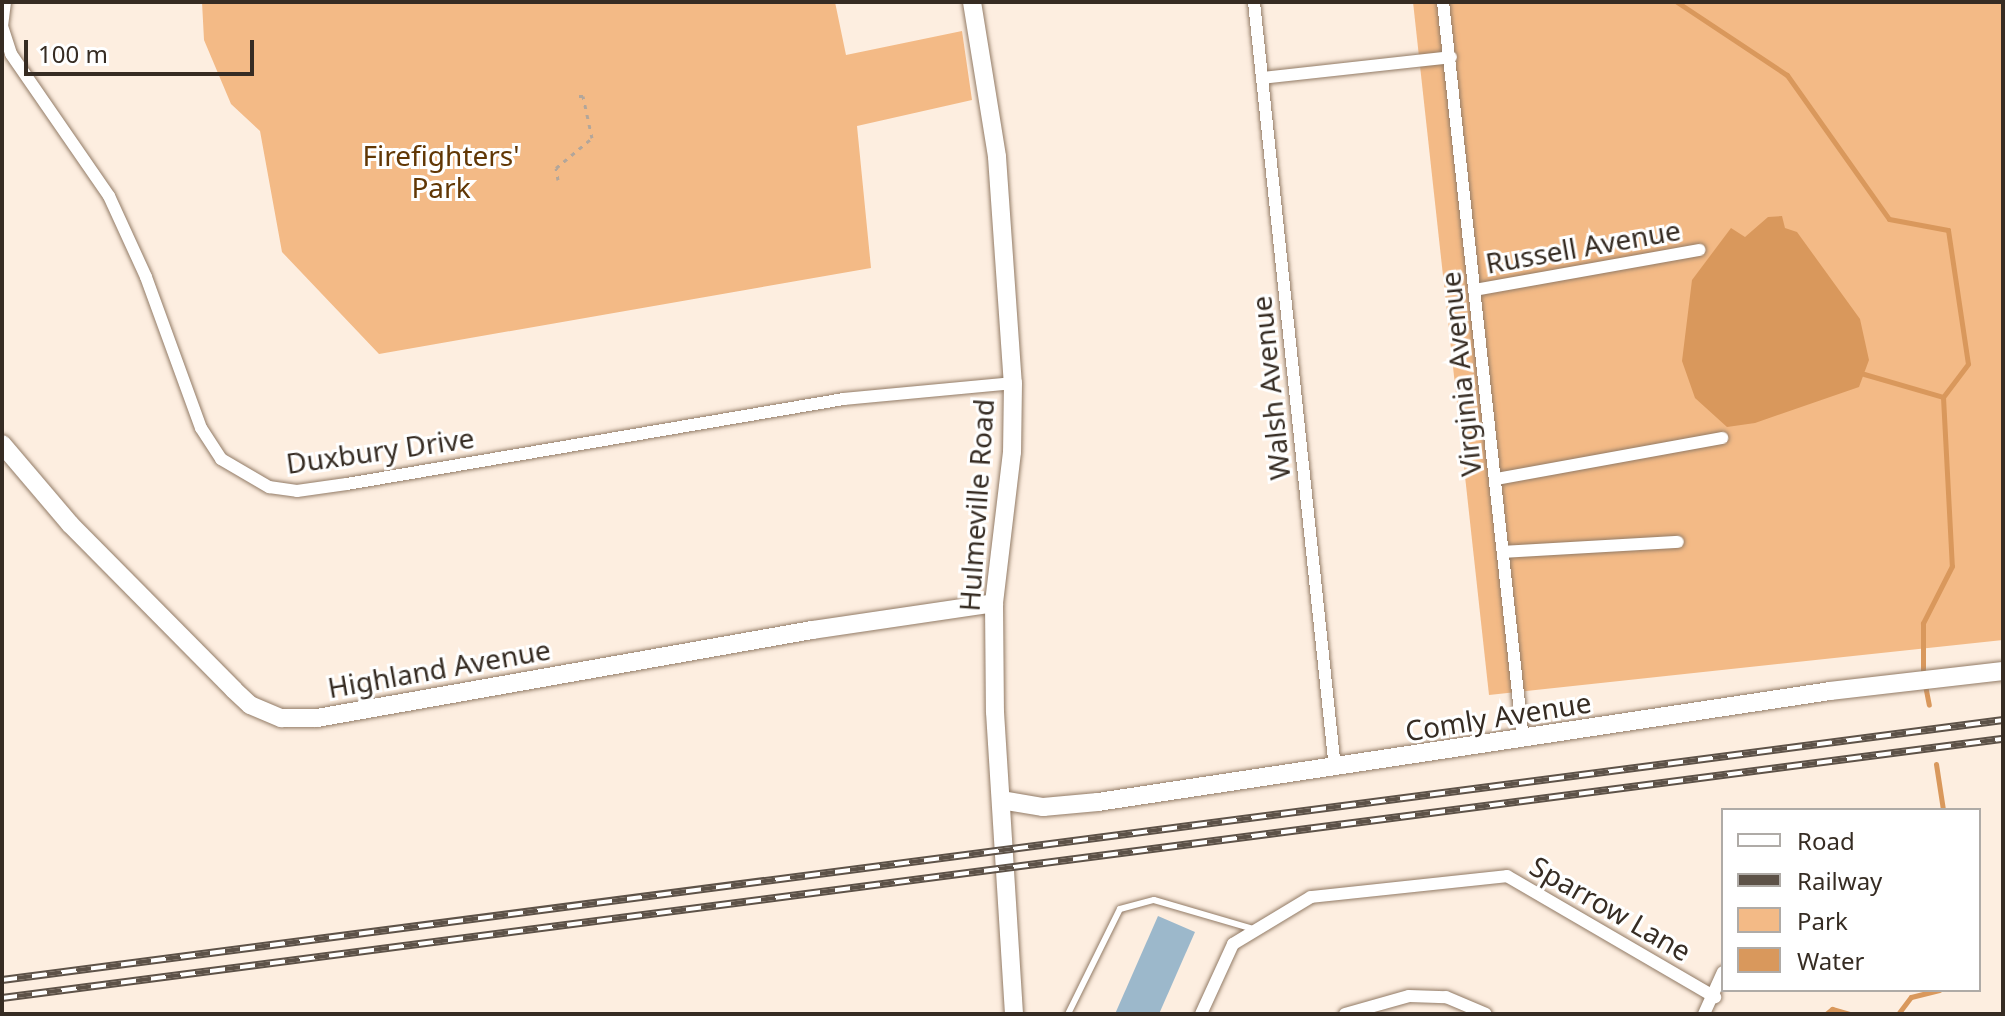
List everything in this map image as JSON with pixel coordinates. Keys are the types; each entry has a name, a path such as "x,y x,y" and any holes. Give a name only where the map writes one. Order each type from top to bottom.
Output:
{"street":[{"name":"Duxbury Drive","path":"5,2 2,26 11,54 109,196 146,277 201,428 221,459 269,487 297,491 844,399 1013,383"},
{"name":"Hulmeville Road","path":"972,2 997,157 1013,383 1012,452 994,603 1001,800 1014,1014"},
{"name":"Walsh Avenue","path":"1254,2 1335,769"},
{"name":"Virginia Avenue","path":"1443,2 1523,740"},
{"path":"1262,78 1451,57"},
{"name":"Russell Avenue","path":"1474,290 1699,250"},
{"path":"1496,479 1722,438"},
{"name":"Highland Avenue","path":"2,444 70,524 234,690 250,705 281,718 346,714 812,630 994,603"},
{"path":"1503,552 1678,542"},
{"name":"Comly Avenue","path":"1001,800 1043,807 1098,802 2003,671"},
{"name":"Sparrow Lane","path":"1201,1014 1233,944 1311,897 1507,876 1715,997"},
{"path":"1704,1014 1715,997 1721,978"},
{"path":"1345,1014 1409,996 1446,997 1486,1014"}],"lane":[{"path":"1068,1014 1120,909 1154,900 1257,930"}],"path":[{"path":"558,180 556,168 592,138 583,96 573,96"}],"green space":[{"name":"Firefighters' Park","path":"202,2 835,2 846,55 962,31 972,100 857,126 871,268 379,354 282,252 260,131 231,104 204,40"},
{"path":"1413,2 2003,2 2003,640 1489,695"}],"water":[{"path":"1782,216 1785,228 1797,232 1860,319 1869,360 1859,387 1755,423 1727,427 1695,398 1682,361 1692,280 1731,228 1745,237 1768,217"}],"building":[{"path":"1158,916 1195,932 1159,1014 1115,1014"}],"waterway":[{"path":"1677,2 1787,75 1889,219 1948,230 1968,364 1943,397 1952,566 1923,623 1923,675"},
{"path":"1864,374 1943,397"},
{"path":"1925,685 1929,705"},
{"path":"1936,764 1943,808"},
{"path":"1898,1014 1911,997 1931,992"},
{"path":"1826,1014 1832,1009 1850,1014"}],"railway":[{"path":"2,980 2003,720"},
{"path":"2,998 2003,739"}]}
